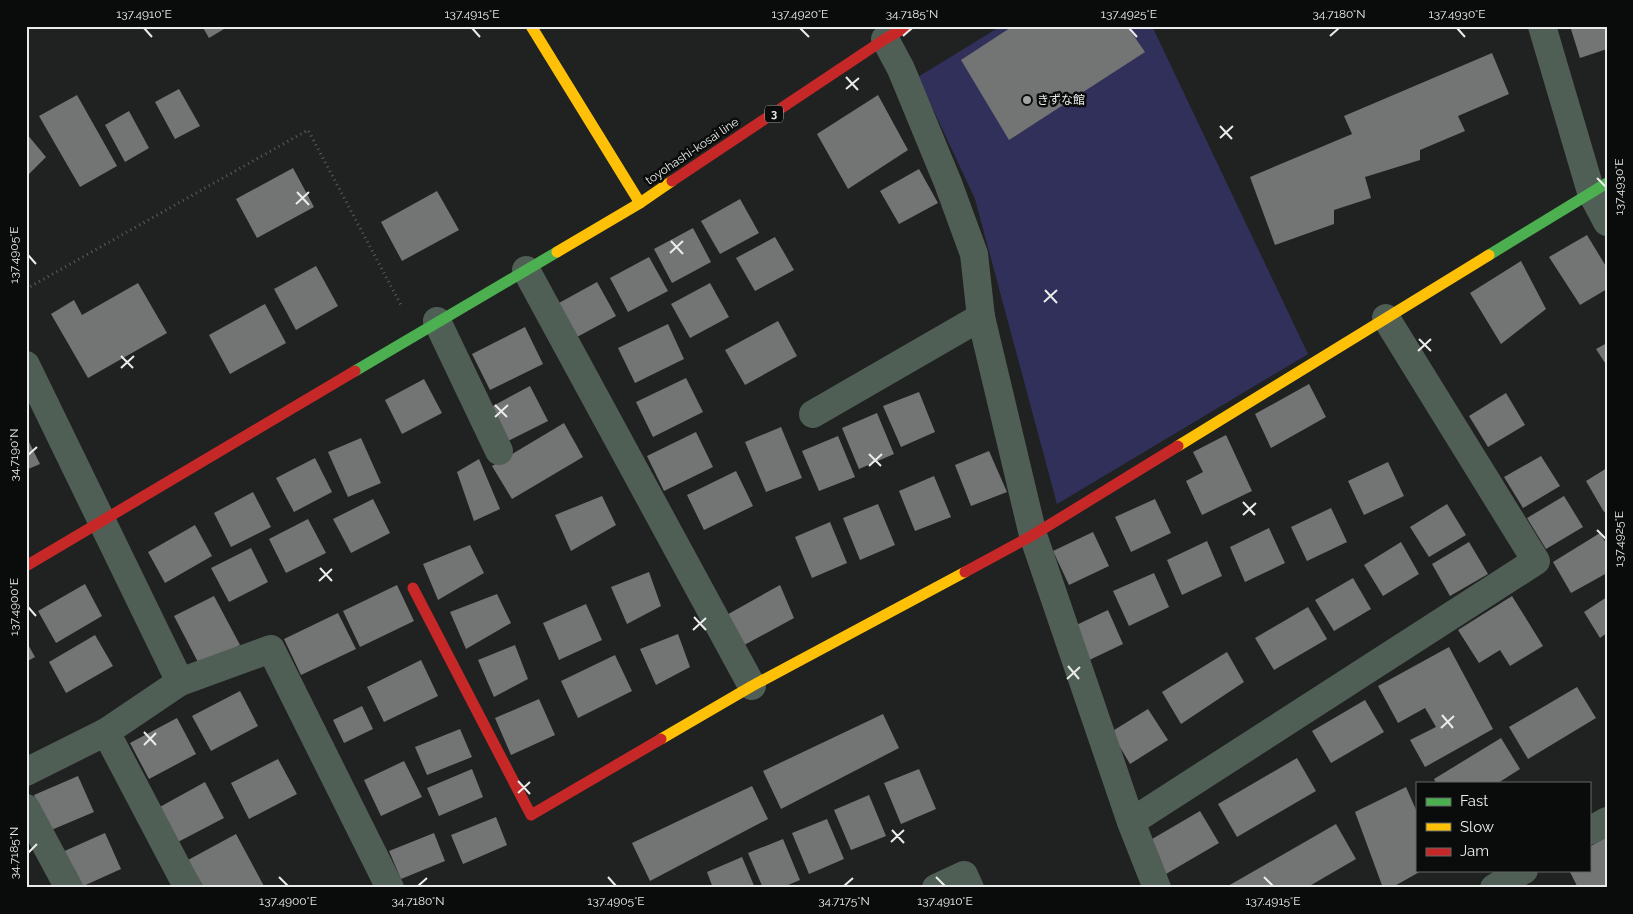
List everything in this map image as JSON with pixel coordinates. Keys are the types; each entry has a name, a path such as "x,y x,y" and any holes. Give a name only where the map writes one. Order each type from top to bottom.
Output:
{"street":[{"name":"toyohashi-kosai line","path":"531,26 640,202 897,33"},
{"path":"1542,26 1599,188 1607,222"},
{"path":"897,33 901,69 948,183 974,254 981,317 1033,535 1131,822 1157,888"},
{"path":"413,588 531,814 752,686 1033,535 1599,188"},
{"path":"26,566 640,202"},
{"path":"526,270 752,686"},
{"path":"813,414 981,317"},
{"path":"1131,822 1536,561 1386,318"},
{"path":"427,328 499,451"},
{"path":"26,365 103,519 180,682"},
{"path":"26,772 106,732 180,682 271,649 390,888"},
{"path":"106,732 188,888"},
{"path":"26,808 69,888"},
{"path":"1590,830 1607,820"},
{"path":"1494,888 1521,872"},
{"path":"936,888 964,875 970,888"}],"path":[{"path":"26,289 308,130 427,328"}],"shaded area":[{"path":"1001,26 1152,26 1308,354 1057,504 975,199 918,77"}],"building":[{"path":"202,26 229,26 209,38"},
{"name":"きずな館","path":"1013,26 1127,26 1145,52 1009,140 961,60"},
{"path":"1570,26 1607,26 1607,49 1580,58"},
{"path":"1492,53 1509,94 1458,116 1465,131 1420,150 1420,160 1365,177 1371,198 1334,210 1334,224 1275,245 1250,177 1352,134 1344,116"},
{"path":"179,89 200,126 175,139 155,102"},
{"path":"77,95 117,166 80,187 39,116"},
{"path":"878,95 908,150 848,189 817,134"},
{"path":"129,111 149,148 125,162 105,125"},
{"path":"26,133 46,157 26,177"},
{"path":"293,168 314,207 257,238 236,199"},
{"path":"919,169 938,203 899,224 880,191"},
{"path":"437,191 459,230 402,261 381,222"},
{"path":"740,199 759,233 720,254 701,221"},
{"path":"693,228 711,262 672,283 654,249"},
{"path":"1587,235 1607,268 1607,289 1580,305 1549,257"},
{"path":"775,237 794,270 755,291 736,258"},
{"path":"649,257 668,291 628,312 610,278"},
{"path":"1521,261 1546,309 1501,344 1470,293"},
{"path":"316,266 338,306 296,330 274,289"},
{"path":"597,282 616,316 577,337 559,303"},
{"path":"138,283 167,333 88,378 51,314 74,300 82,315"},
{"path":"710,283 729,317 690,338 671,304"},
{"path":"265,304 286,343 230,374 209,335"},
{"path":"778,321 797,356 745,385 725,350"},
{"path":"668,324 684,359 635,383 618,348"},
{"path":"525,327 543,364 490,390 472,354"},
{"path":"1607,343 1607,366 1596,349"},
{"path":"686,378 703,412 653,437 636,402"},
{"path":"424,379 442,413 402,434 385,400"},
{"path":"1309,384 1326,417 1271,448 1255,414"},
{"path":"530,386 548,421 508,441 491,407"},
{"path":"919,392 935,432 901,447 883,406"},
{"path":"1506,393 1525,425 1488,447 1469,416"},
{"path":"877,413 894,454 859,469 842,428"},
{"path":"564,423 583,457 512,499 492,466"},
{"path":"781,427 802,478 766,492 745,442"},
{"path":"696,432 713,467 664,491 647,456"},
{"path":"1226,435 1252,491 1202,515 1186,481 1203,472 1193,452"},
{"path":"26,436 40,464 26,470"},
{"path":"838,436 855,477 819,491 802,451"},
{"path":"361,438 381,483 348,497 328,452"},
{"path":"989,451 1007,492 971,506 955,465"},
{"path":"1541,456 1560,486 1523,508 1504,477"},
{"path":"315,458 332,492 294,512 276,478"},
{"path":"479,459 500,509 474,521 457,472"},
{"path":"1388,462 1404,496 1364,515 1348,481"},
{"path":"1607,468 1607,510 1604,512 1586,481"},
{"path":"736,471 753,506 704,530 687,495"},
{"path":"934,476 951,517 915,531 899,491"},
{"path":"253,492 271,527 231,547 214,513"},
{"path":"602,496 616,525 571,551 555,515"},
{"path":"1564,496 1583,527 1546,549 1527,518"},
{"path":"373,499 390,533 351,553 333,519"},
{"path":"1155,499 1171,533 1131,552 1115,517"},
{"path":"878,504 895,545 860,560 843,518"},
{"path":"1447,504 1466,535 1429,557 1410,527"},
{"path":"1331,508 1347,542 1307,561 1291,527"},
{"path":"308,519 326,553 286,573 269,539"},
{"path":"830,522 847,563 812,578 795,537"},
{"path":"195,525 212,556 165,583 148,552"},
{"path":"1269,528 1285,563 1245,582 1230,547"},
{"path":"1093,532 1109,566 1069,585 1053,551"},
{"path":"1600,533 1607,545 1607,573 1571,593 1553,562"},
{"path":"1207,541 1222,576 1182,595 1167,560"},
{"path":"1401,542 1419,574 1383,596 1364,565"},
{"path":"1469,542 1488,574 1450,596 1432,564"},
{"path":"470,545 484,573 438,600 423,564"},
{"path":"251,548 268,582 229,602 211,568"},
{"path":"649,572 661,606 627,624 611,587"},
{"path":"1154,573 1169,607 1129,626 1113,591"},
{"path":"1353,578 1371,609 1334,631 1315,600"},
{"path":"85,584 102,616 56,643 38,611"},
{"path":"397,585 414,621 360,647 343,611"},
{"path":"780,585 794,618 737,649 723,617"},
{"path":"497,594 511,623 466,649 450,612"},
{"path":"214,596 240,645 200,666 174,616"},
{"path":"1512,596 1543,646 1510,666 1500,650 1479,663 1458,630"},
{"path":"1607,597 1607,633 1600,638 1584,612"},
{"path":"586,604 602,640 559,660 543,623"},
{"path":"1308,607 1327,639 1274,670 1255,638"},
{"path":"1108,610 1123,644 1083,663 1068,629"},
{"path":"338,613 356,649 301,675 284,639"},
{"path":"678,634 690,667 656,685 640,649"},
{"path":"95,635 113,666 66,693 49,662"},
{"path":"26,641 35,657 26,662"},
{"path":"515,645 528,679 494,697 478,660"},
{"path":"1449,647 1493,729 1425,767 1410,740 1436,727 1425,708 1398,723 1378,686"},
{"path":"1227,652 1244,682 1181,724 1162,692"},
{"path":"615,655 632,691 578,718 561,681"},
{"path":"421,660 438,696 384,722 367,687"},
{"path":"1577,687 1596,718 1528,759 1509,727"},
{"path":"240,691 258,726 211,751 192,716"},
{"path":"539,699 555,735 511,755 495,718"},
{"path":"1365,700 1384,732 1331,763 1312,731"},
{"path":"362,706 373,729 344,743 333,720"},
{"path":"1148,709 1168,740 1130,764 1111,732"},
{"path":"883,714 899,748 781,809 763,771"},
{"path":"177,718 196,754 149,779 130,743"},
{"path":"460,729 472,757 427,775 415,747"},
{"path":"1501,738 1520,769 1500,782 1436,782 1434,779"},
{"path":"1297,758 1316,791 1237,837 1218,804"},
{"path":"278,759 297,794 249,819 231,783"},
{"path":"404,761 422,797 381,816 364,780"},
{"path":"472,769 483,797 439,816 427,788"},
{"path":"919,769 936,809 901,824 884,783"},
{"path":"78,776 94,812 49,831 34,795"},
{"path":"205,782 224,818 176,843 158,808"},
{"path":"752,786 768,819 650,881 632,843"},
{"path":"1406,787 1416,810 1416,872 1419,872 1391,888 1383,888 1355,812"},
{"path":"869,795 886,836 851,850 834,810"},
{"path":"1200,811 1219,843 1166,874 1147,842"},
{"path":"496,817 507,845 463,864 451,835"},
{"path":"827,819 844,859 809,874 792,833"},
{"path":"1336,824 1356,859 1306,888 1229,888 1228,886"},
{"path":"105,833 121,869 79,888 60,853"},
{"path":"434,833 445,861 401,879 389,851"},
{"path":"236,834 265,888 204,888 188,860"},
{"path":"1607,837 1607,888 1578,888 1570,872 1590,872 1590,846"},
{"path":"783,839 800,880 781,888 763,888 748,853"},
{"path":"742,857 755,888 713,888 707,872"}],"traffic: fast":[{"path":"1489,255 1607,183"},
{"path":"355,371 557,252"}],"traffic: slow":[{"path":"531,26 640,203 672,181"},
{"path":"557,252 640,203"},
{"path":"1178,446 1489,255"},
{"path":"661,739 752,686 965,572"}],"traffic: jam":[{"path":"672,181 885,39 908,26"},
{"path":"26,566 355,371"},
{"path":"965,572 1033,535 1178,446"},
{"path":"413,588 531,815 661,739"}],"place":[{"name":"きずな館","path":"1027,100"}]}
